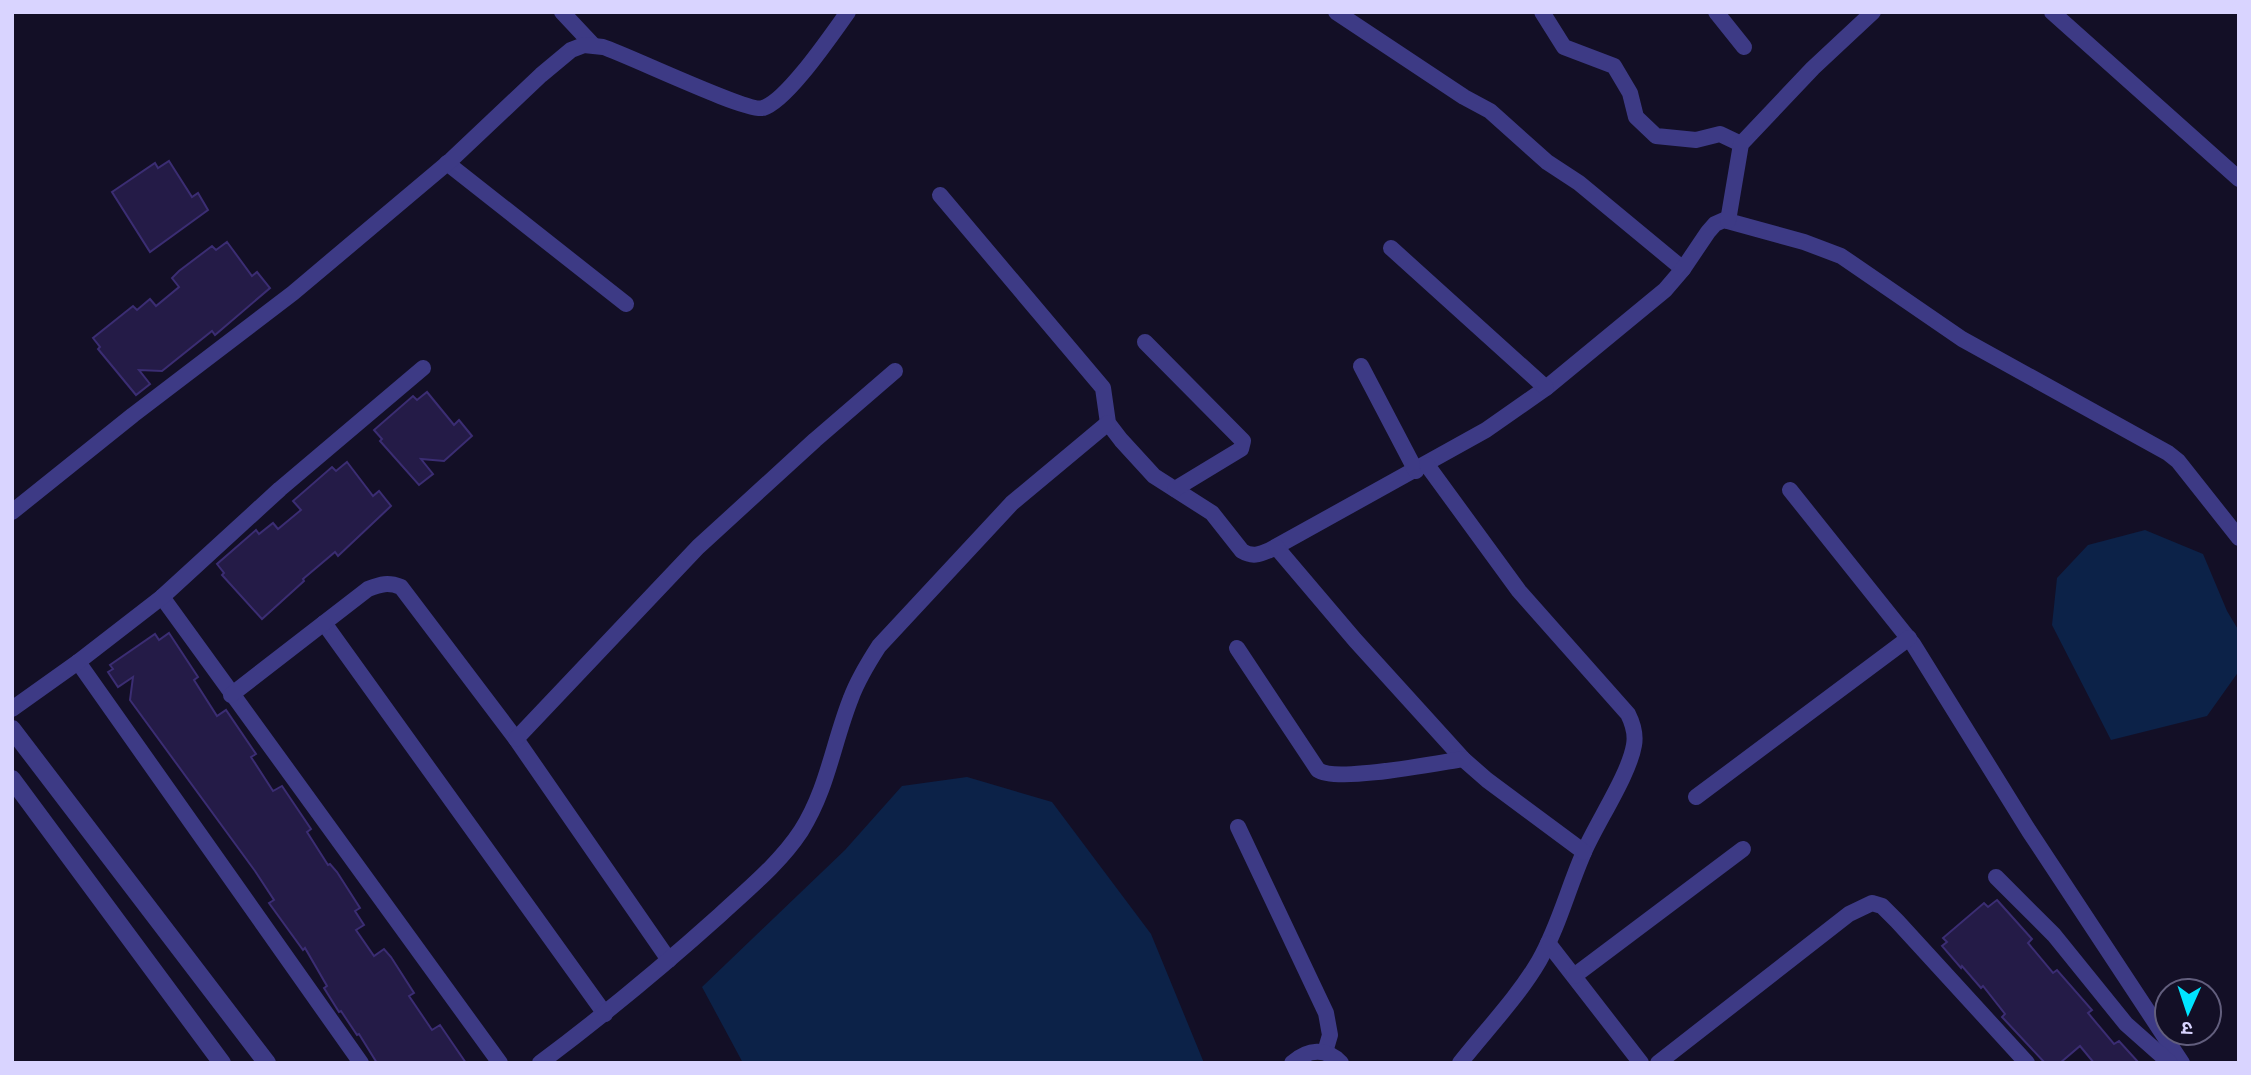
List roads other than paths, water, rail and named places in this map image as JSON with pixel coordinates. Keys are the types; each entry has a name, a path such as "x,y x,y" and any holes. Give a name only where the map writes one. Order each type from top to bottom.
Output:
{"street":[{"path":"562,12 593,44 619,52 729,100 757,109 780,97 848,12"},
{"path":"1336,12 1464,97 1490,111 1547,162 1587,189 1684,270"},
{"path":"1542,12 1564,47 1614,66 1630,93 1636,117 1656,136 1696,140 1720,134 1741,144"},
{"path":"1716,12 1744,47"},
{"path":"1728,221 1741,144 1813,68 1873,12"},
{"path":"2052,12 2239,179"},
{"path":"12,488 18,507 293,293 447,163 561,58 572,50 593,44"},
{"path":"447,163 626,304"},
{"path":"940,195 1103,388 1108,423 1149,472 1212,513 1242,551 1256,555 1276,547 1422,468 1486,430 1546,388 1665,290 1684,270 1715,223 1724,220 1804,242 1841,256 1962,339 2168,453 2183,467 2239,538"},
{"path":"1391,248 1546,388"},
{"path":"1144,342 1242,440 1242,446 1235,453 1175,489"},
{"path":"1361,366 1422,468 1519,591 1628,714 1633,725 1634,747 1628,764 1584,852 1538,963 1460,1063"},
{"path":"12,709 162,597 280,489 423,368"},
{"path":"516,739 698,547 895,371"},
{"path":"540,1063 605,1014 669,960 769,868 800,831 827,776 850,700 862,673 879,646 1012,503 1108,423"},
{"path":"1790,490 1909,638 2043,853 2182,1063"},
{"path":"1276,547 1463,760 1584,852"},
{"path":"231,695 368,589 381,583 401,587 516,739 669,960"},
{"path":"162,597 500,1063"},
{"path":"324,623 605,1014"},
{"path":"1696,797 1909,638"},
{"path":"1237,648 1318,771 1323,774 1346,775 1463,760"},
{"path":"78,662 361,1063"},
{"path":"12,729 267,1063"},
{"path":"12,779 222,1063"},
{"path":"1238,827 1326,1013 1331,1035 1325,1052"},
{"path":"1574,976 1743,849"},
{"path":"1996,877 2054,935 2126,1024 2170,1063"},
{"path":"1658,1063 1849,914 1872,903 1882,906 1897,921 2027,1063"},
{"path":"1548,943 1641,1063"},
{"path":"1292,1063 1299,1056 1312,1051 1325,1052 1341,1063"}],"water":[{"path":"2145,530 2203,554 2227,611 2239,631 2239,671 2207,716 2111,740 2052,625 2057,578 2088,545"},
{"path":"967,777 1052,802 1151,934 1204,1063 743,1063 702,987 845,850 902,786"}]}
